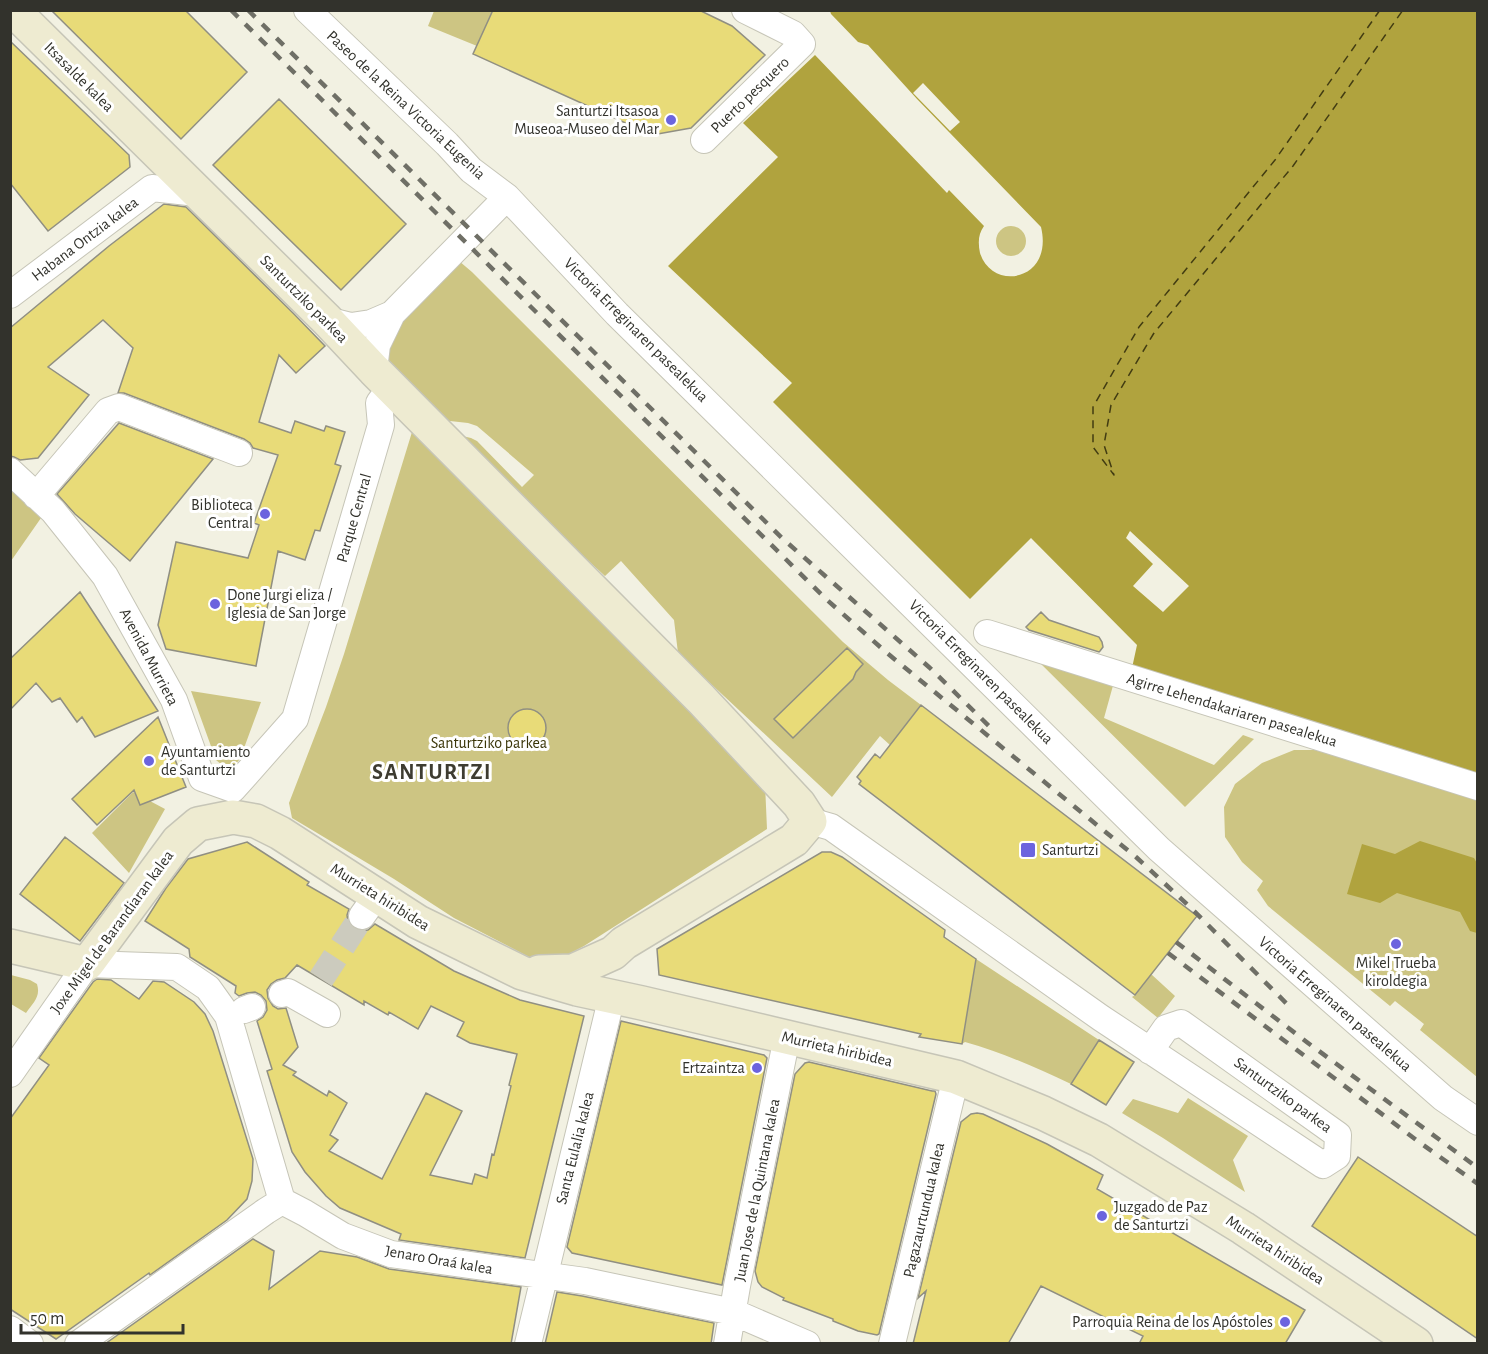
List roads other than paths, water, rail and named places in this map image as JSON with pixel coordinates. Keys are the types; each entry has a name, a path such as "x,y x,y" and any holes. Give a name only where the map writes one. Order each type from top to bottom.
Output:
{"street":[{"name":"Paseo de la Reina Victoria Eugenia","path":"307,10 447,144 471,170 507,197"},
{"name":"Puerto pesquero","path":"704,140 802,44 793,34 747,11"},
{"name":"Itsasalde kalea","path":"18,12 145,142"},
{"name":"Santurtziko parkea","path":"145,142 327,320 378,384 702,699 799,804 810,820 831,827 1150,1051 1323,1165 1337,1156 1338,1135 1181,1023 1166,1028 1150,1051"},
{"name":"Habana Ontzia kalea","path":"10,295 152,188 197,193"},
{"path":"378,384 377,345 392,314 507,197"},
{"name":"Victoria Erreginaren pasealekua","path":"507,197 617,314 1159,849 1443,1098 1478,1122"},
{"path":"327,320 351,326 370,323 392,314"},
{"name":"Parque Central","path":"233,803 295,719 302,699 381,425 378,384"},
{"path":"10,471 36,496 108,411 119,407 239,453"},
{"name":"Avenida Murrieta","path":"36,496 53,511 105,576 174,700 202,778 233,803"},
{"name":"Agirre Lehendakariaren pasealekua","path":"987,633 1478,787"},
{"name":"Joxe Migel de Barandiaran kalea","path":"10,1074 87,964 178,842 198,824 233,803"},
{"name":"Murrieta hiribidea","path":"233,803 256,820 418,922 522,973 577,989 956,1077 1043,1113 1099,1140 1243,1228 1416,1344"},
{"path":"522,973 573,971 613,953 624,943 794,840 810,820"},
{"path":"10,946 87,964 177,967 208,988 228,1016 282,1201 78,1344"},
{"name":"Santa Eulalia kalea","path":"528,1344 612,996 607,978 613,953"},
{"path":"282,994 288,992 327,1014"},
{"name":"Juan Jose de la Quintana kalea","path":"728,1344 737,1286 787,1037"},
{"name":"Pagazaurtundua kalea","path":"892,1344 956,1077"},
{"name":"Jenaro Oraá kalea","path":"282,1201 344,1236 390,1254 585,1281 733,1312 807,1344"},
{"path":"10,1329 30,1344"}],"tunnel":[{"path":"321,979 362,916"}],"railway":[{"path":"231,10 826,599 887,653 1136,857 1189,906 1288,1005"},
{"path":"248,10 782,538 930,668 990,727"},
{"path":"1176,942 1478,1168"},
{"path":"1168,953 1478,1184"}],"place":[{"name":"Santurtzi Itsasoa Museoa-Museo del Mar","path":"671,120"},
{"name":"Biblioteca Central","path":"265,514"},
{"name":"Done Jurgi eliza / Iglesia de San Jorge","path":"215,604"},
{"name":"Ayuntamiento de Santurtzi","path":"149,761"},
{"name":"Santurtzi","path":"1028,850"},
{"name":"Mikel Trueba kiroldegia","path":"1396,944"},
{"name":"Ertzaintza","path":"757,1068"},
{"name":"Juzgado de Paz de Santurtzi","path":"1102,1216"},
{"name":"Parroquia Reina de los Apóstoles","path":"1285,1322"}],"district":[{"name":"SANTURTZI","path":"432,772"}]}
